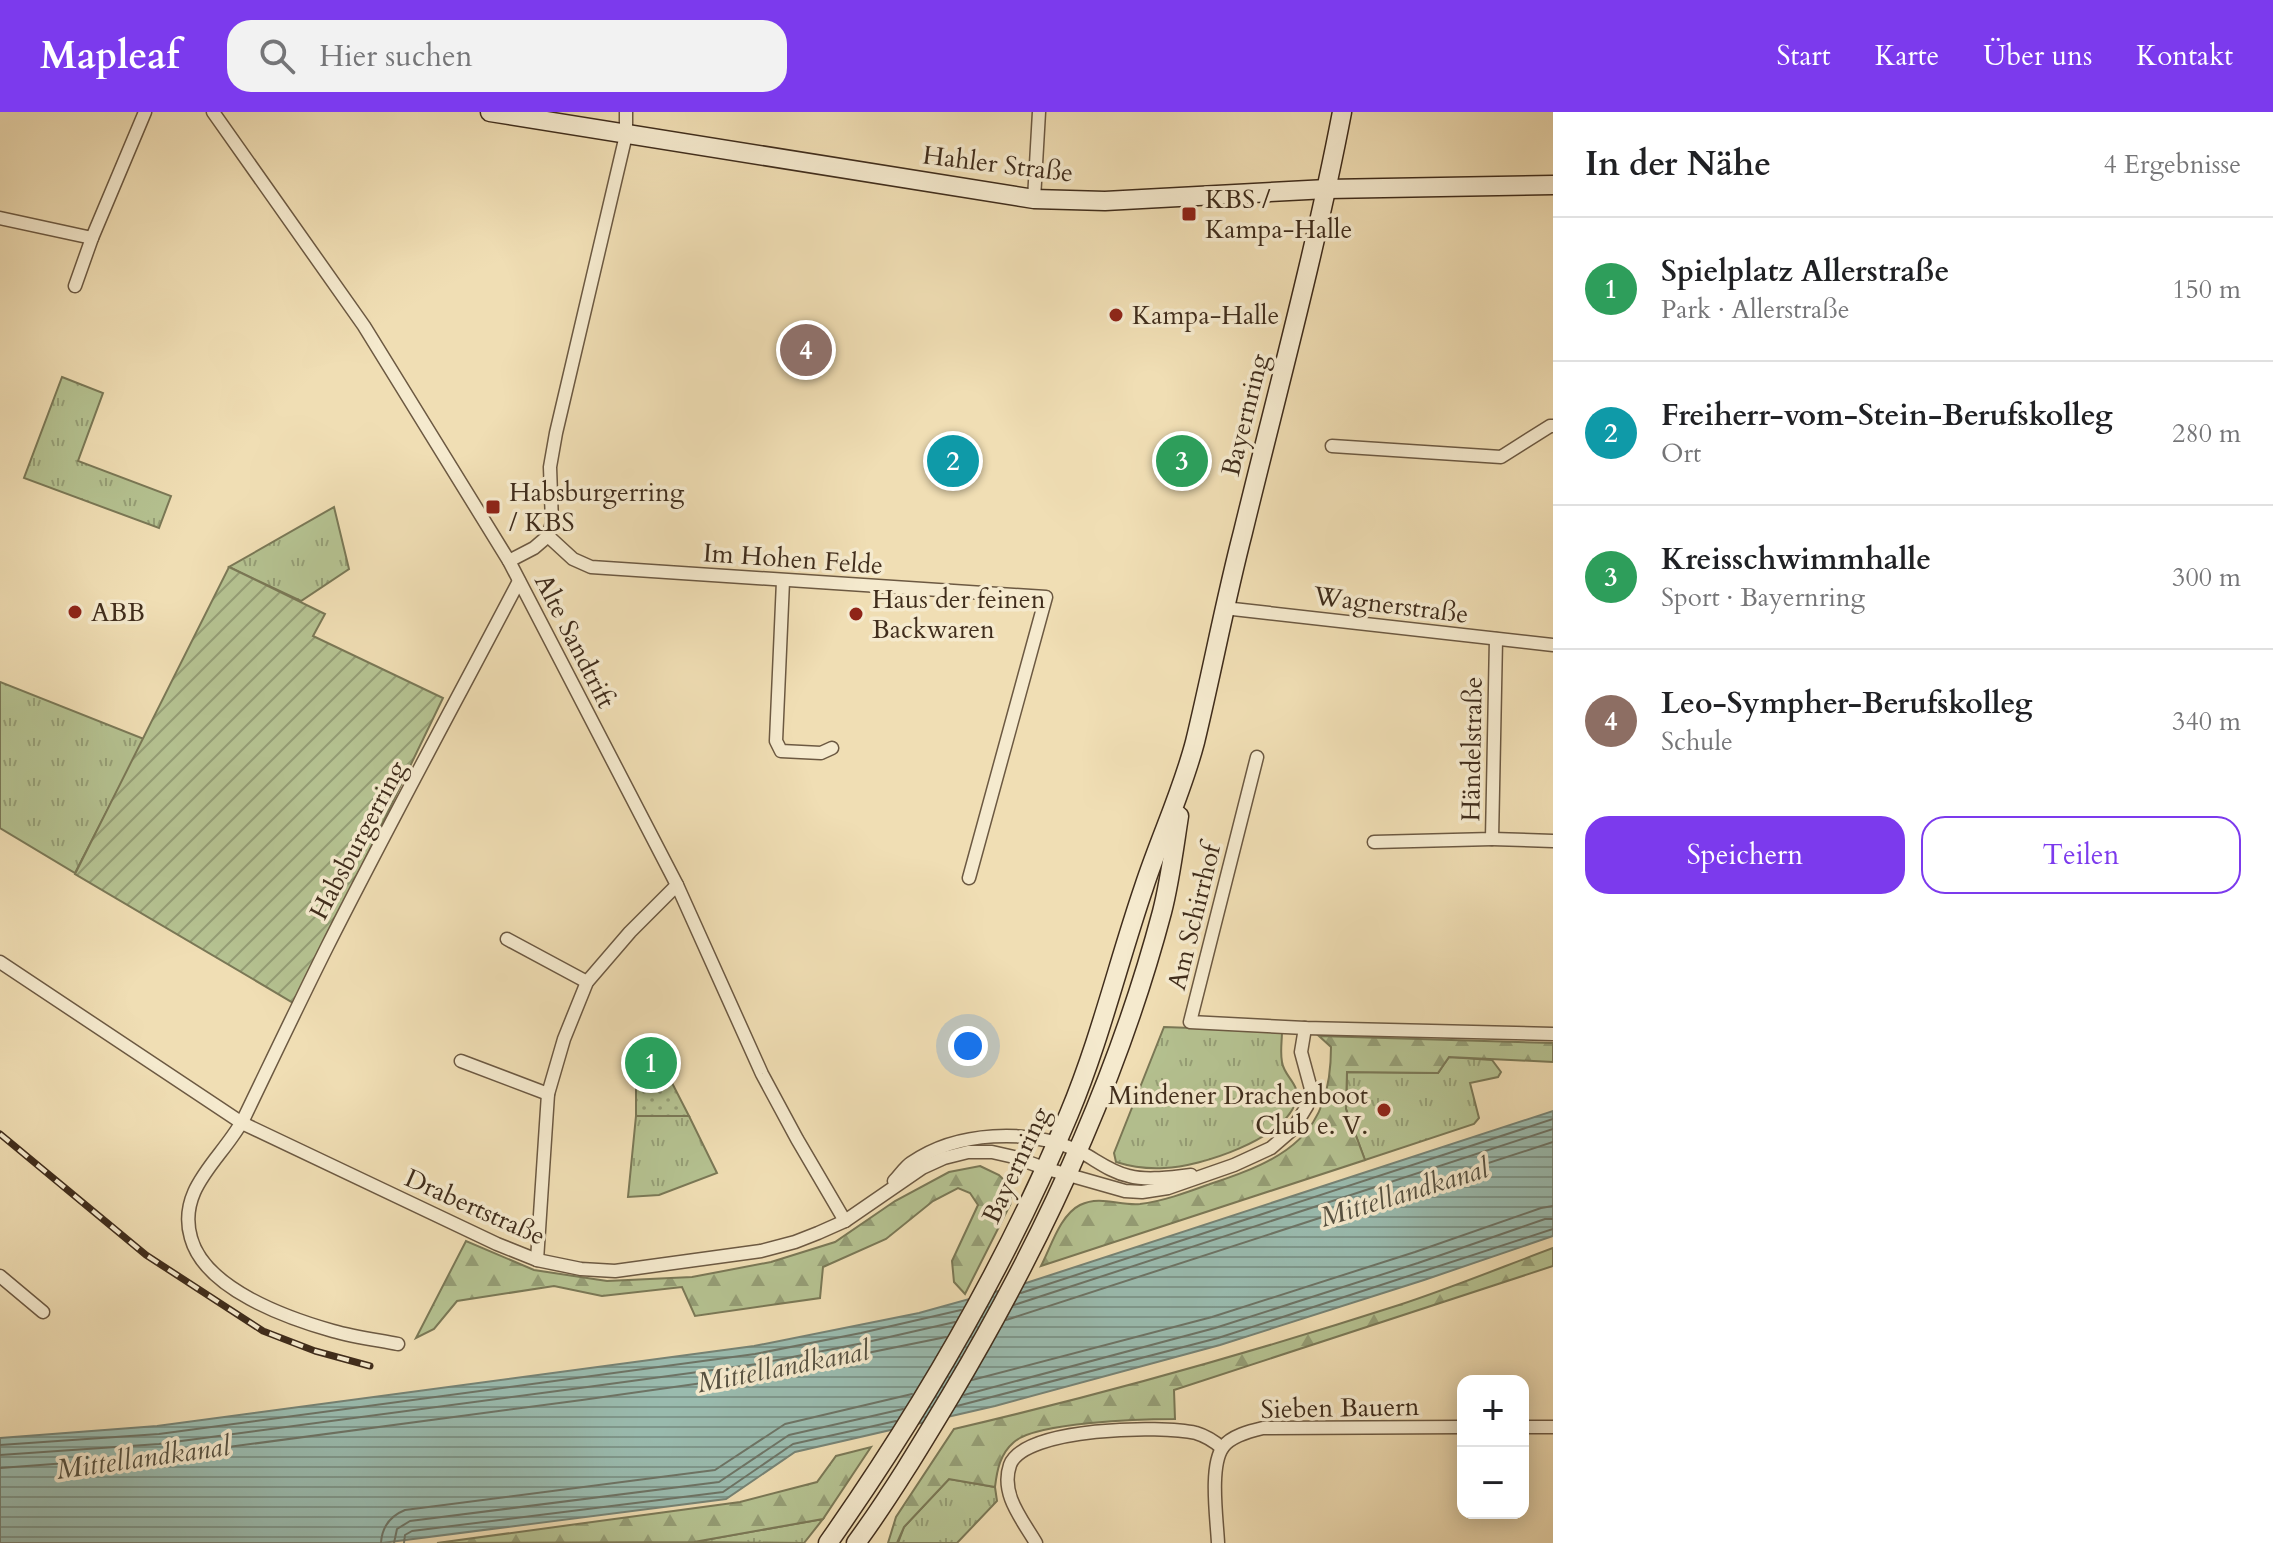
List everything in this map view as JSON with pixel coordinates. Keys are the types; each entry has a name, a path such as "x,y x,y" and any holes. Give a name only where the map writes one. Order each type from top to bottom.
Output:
{"street":[{"path":"75,286 145,112"},
{"name":"Alte Sandtrift","path":"213,112 364,326 509,561 677,885 762,1074 845,1221"},
{"name":"Hahler Straße","path":"490,112 1034,199 1105,201 1327,189 1553,185"},
{"path":"509,561 534,548 548,536 552,523 550,467 556,433 626,135 626,112"},
{"path":"1034,199 1039,112"},
{"name":"Bayernring","path":"828,1543 879,1469 939,1371 998,1265 1056,1144 1102,1025 1144,886 1194,742 1327,189 1342,112"},
{"path":"0,218 92,238"},
{"path":"1332,446 1501,457 1553,426"},
{"name":"Im Hohen Felde","path":"548,536 573,559 591,567 1046,597 969,878"},
{"name":"Habsburgerring","path":"242,1123 327,947 519,581"},
{"path":"783,581 776,741 781,751 821,753 832,748"},
{"name":"Wagnerstraße","path":"1224,608 1553,645"},
{"name":"Händelstraße","path":"1374,842 1492,839 1496,639"},
{"name":"Am Schirrhof","path":"1257,757 1190,1022 1553,1034"},
{"name":"Bayernring","path":"856,1543 918,1450 993,1324 1029,1257 1078,1151 1131,1013 1163,910 1184,778"},
{"path":"1492,839 1553,841"},
{"path":"537,1260 548,1094 564,1039 587,982 630,932 677,885"},
{"path":"507,939 587,982"},
{"name":"Drabertstraße","path":"0,962 242,1123 537,1260 581,1269 615,1271 761,1251 795,1242 845,1221 922,1168 968,1152 992,1152 1044,1168"},
{"path":"1044,1168 1125,1191 1142,1192 1168,1188 1234,1165 1271,1148 1293,1129 1307,1106 1311,1089 1301,1052 1305,1028"},
{"path":"461,1061 548,1094"},
{"path":"242,1123 207,1169 191,1199 187,1221 201,1260 220,1281 274,1310 334,1332 398,1344"},
{"name":"Drabertstraße","path":"882,1195 910,1163 944,1146 975,1137 1021,1137 1078,1151"},
{"path":"1078,1151 1128,1176 1146,1178 1202,1174"},
{"path":"0,1276 43,1312"},
{"name":"Sieben Bauern","path":"1222,1448 1235,1438 1263,1428 1457,1427"},
{"path":"1529,1427 1553,1427"},
{"path":"1036,1543 1011,1501 1007,1488 1010,1465 1030,1445 1058,1437 1113,1430 1177,1430 1199,1434 1222,1448 1216,1468 1215,1489 1218,1543"},
{"path":"869,1543 873,1520"}],"green space":[{"path":"62,377 103,393 78,461 171,496 159,528 24,478"},
{"path":"334,507 349,569 301,601 229,567"},
{"path":"229,567 325,614 313,636 443,698 295,1004 75,874"},
{"path":"0,682 144,739 75,873 0,828"},
{"path":"1164,1027 1282,1031 1282,1062 1297,1095 1289,1115 1259,1139 1198,1162 1158,1168 1116,1162 1114,1153"},
{"path":"1319,1036 1553,1043 1553,1062 1449,1057 1438,1073 1347,1072 1346,1109 1365,1160 1041,1266 1067,1216 1080,1205 1095,1201 1140,1204 1176,1196 1261,1164 1299,1139 1313,1122 1323,1102 1329,1077 1331,1047"},
{"path":"651,1042 689,1116 636,1116 636,1083 645,1043"},
{"path":"1449,1057 1492,1060 1501,1072 1498,1077 1470,1083 1479,1118 1474,1124 1365,1160 1346,1109 1347,1072 1438,1073"},
{"path":"636,1116 689,1116 717,1173 659,1195 628,1197"},
{"path":"980,1166 999,1175 1011,1187 1011,1203 965,1294 954,1282 952,1261 978,1205 970,1193 958,1188 933,1201 886,1239 823,1267 820,1298 695,1316 682,1287 602,1296 554,1286 457,1301 434,1329 416,1338 466,1241 534,1270 607,1281 692,1277 771,1262 835,1242 895,1201 949,1172"},
{"path":"1553,1248 1553,1266 1174,1390 1175,1419 1091,1423 1026,1435 1014,1442 1002,1457 995,1487 949,1479 904,1527 897,1543 888,1543 896,1517 954,1429 1122,1387 1289,1339 1418,1298"},
{"path":"871,1447 823,1519 694,1542 437,1543 740,1502 817,1482 836,1456"},
{"path":"949,1479 995,1487 997,1501 957,1543 898,1543 904,1527"},
{"path":"823,1519 804,1543 694,1542"}],"water":[{"name":"Mittellandkanal","path":"1553,1111 1553,1236 1220,1345 995,1406 795,1452 726,1499 382,1543 0,1543 0,1438 157,1426 754,1346 919,1313 1020,1285"}],"railway":[{"path":"0,1134 146,1255 263,1331 315,1351 370,1366"}],"place":[{"name":"KBS / Kampa-Halle","path":"1189,214"},
{"name":"Kampa-Halle","path":"1116,315"},
{"name":"Leo-Sympher-Berufskolleg","path":"806,350"},
{"name":"Freiherr-vom-Stein-Berufskolleg","path":"953,461"},
{"name":"Kreisschwimmhalle","path":"1182,461"},
{"name":"Habsburgerring / KBS","path":"493,507"},
{"name":"ABB","path":"75,612"},
{"name":"Haus der feinen Backwaren","path":"856,614"},
{"name":"Spielplatz Allerstraße","path":"651,1063"},
{"name":"Mindener Drachenboot Club e. V.","path":"1384,1110"}]}
